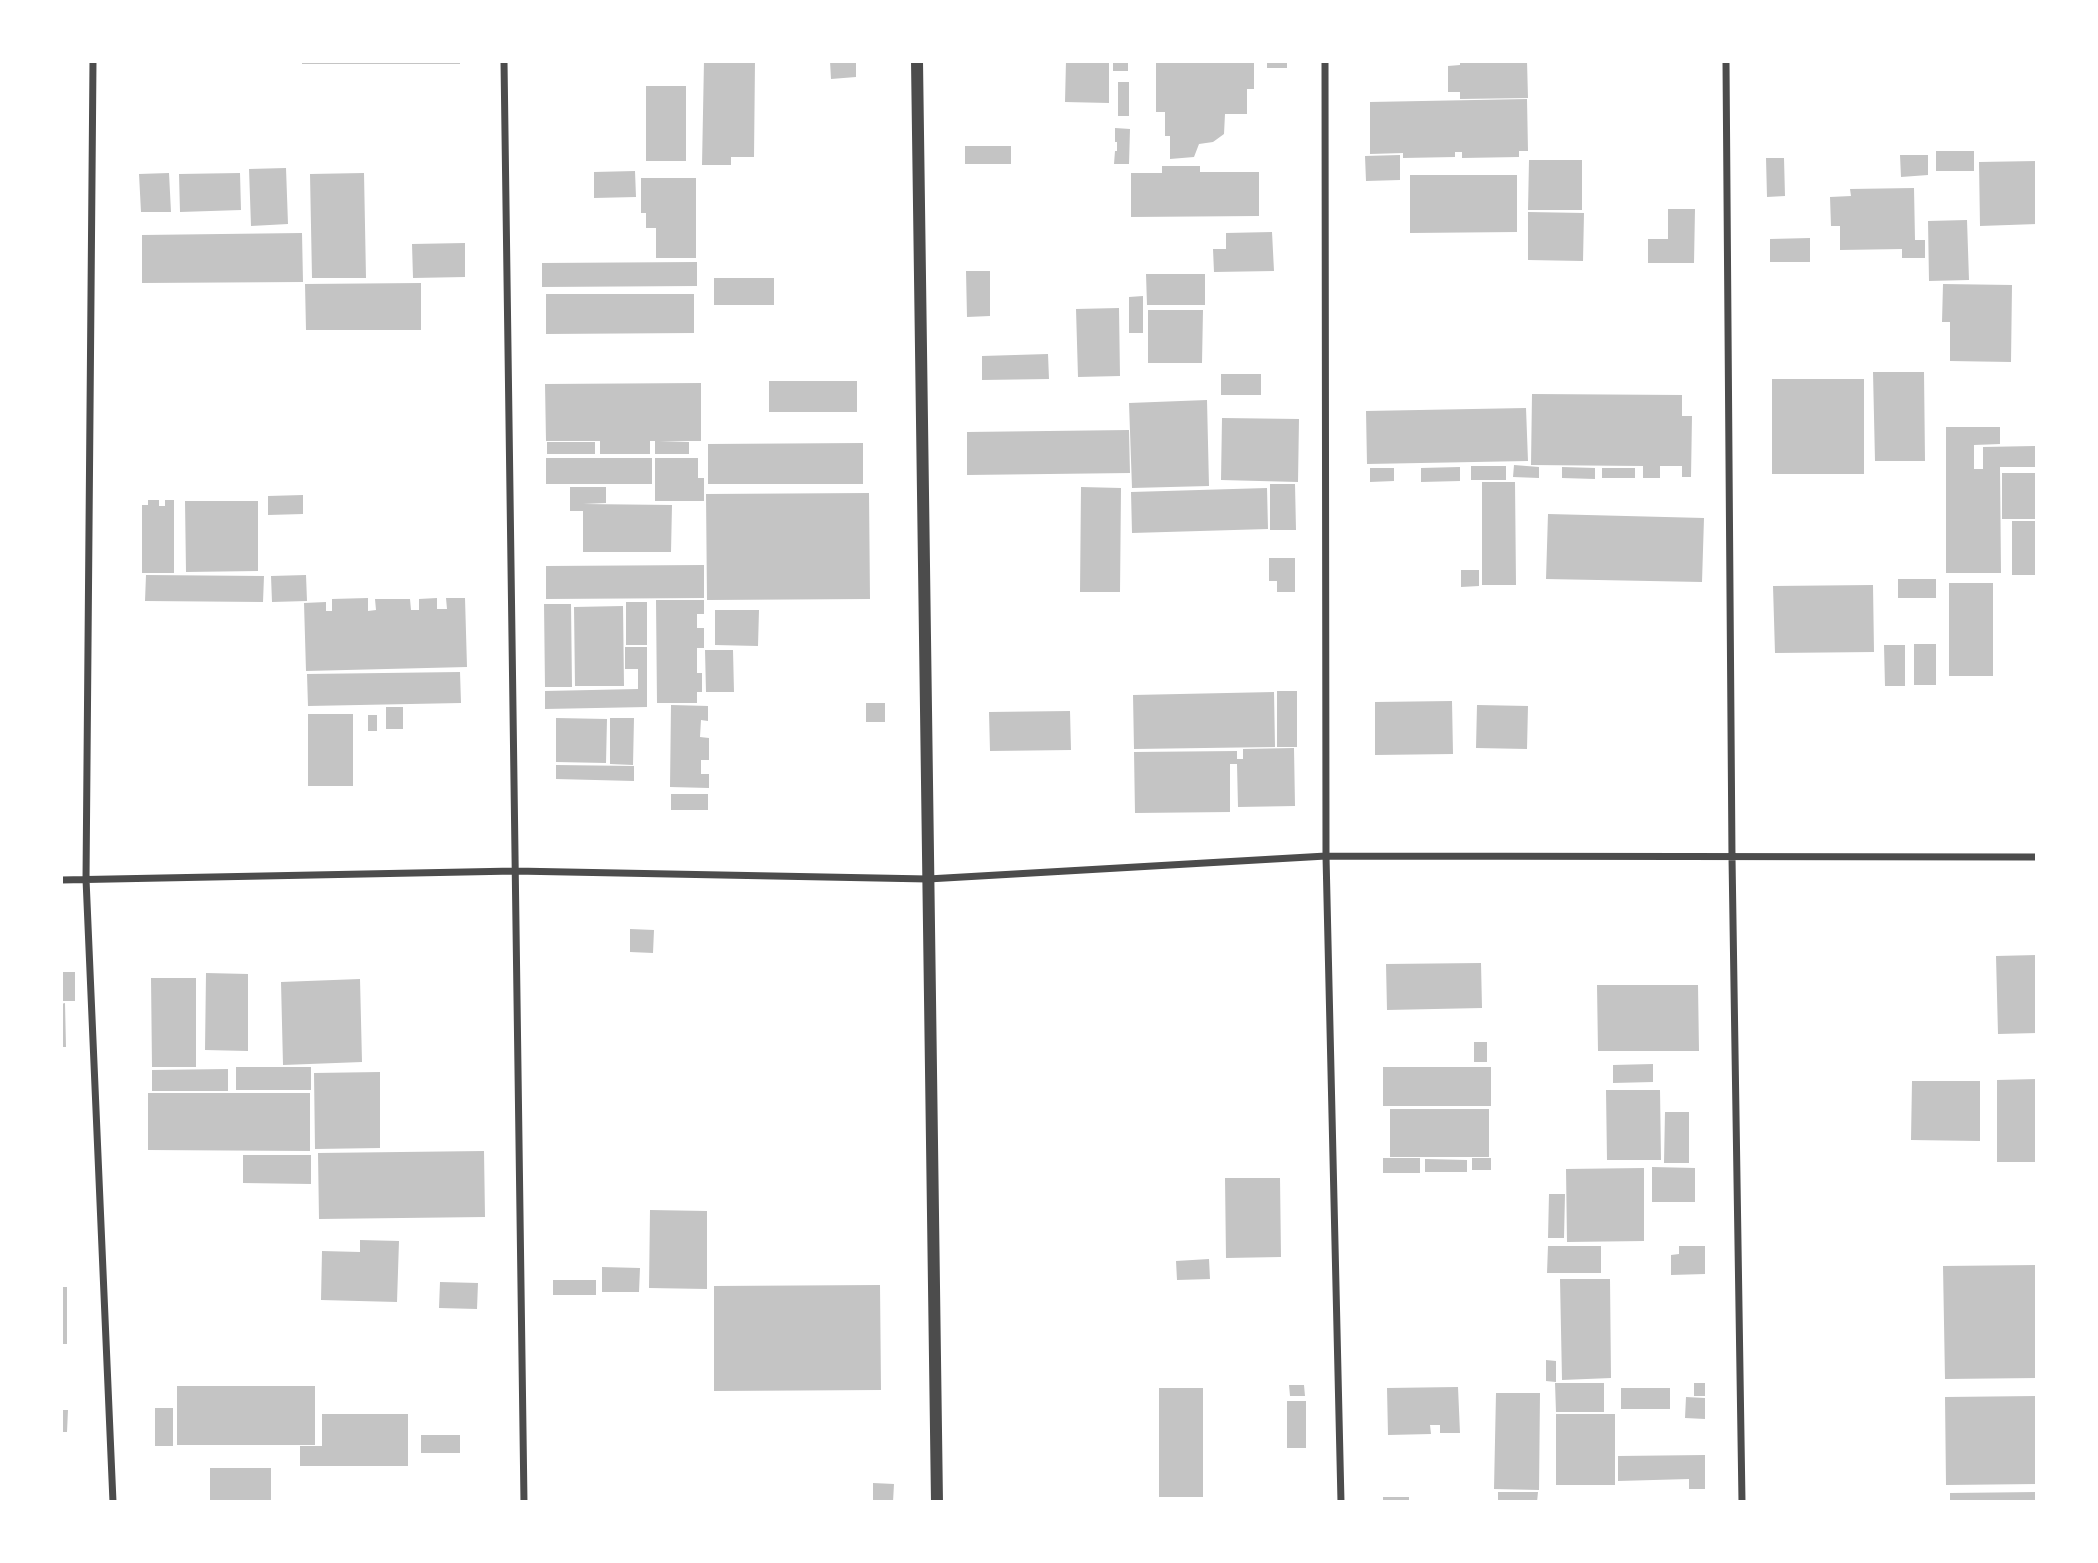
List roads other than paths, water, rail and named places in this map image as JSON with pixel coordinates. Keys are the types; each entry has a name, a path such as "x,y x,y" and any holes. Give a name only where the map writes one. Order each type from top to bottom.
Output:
{"street":[{"path":"93,61 86,879 113,1502"},
{"path":"504,61 524,1502"},
{"path":"917,61 937,1502"},
{"path":"1325,61 1326,856 1342,1502"},
{"path":"1726,61 1732,857 1742,1502"},
{"path":"61,880 515,871 928,879 1326,856 2037,857"}]}
